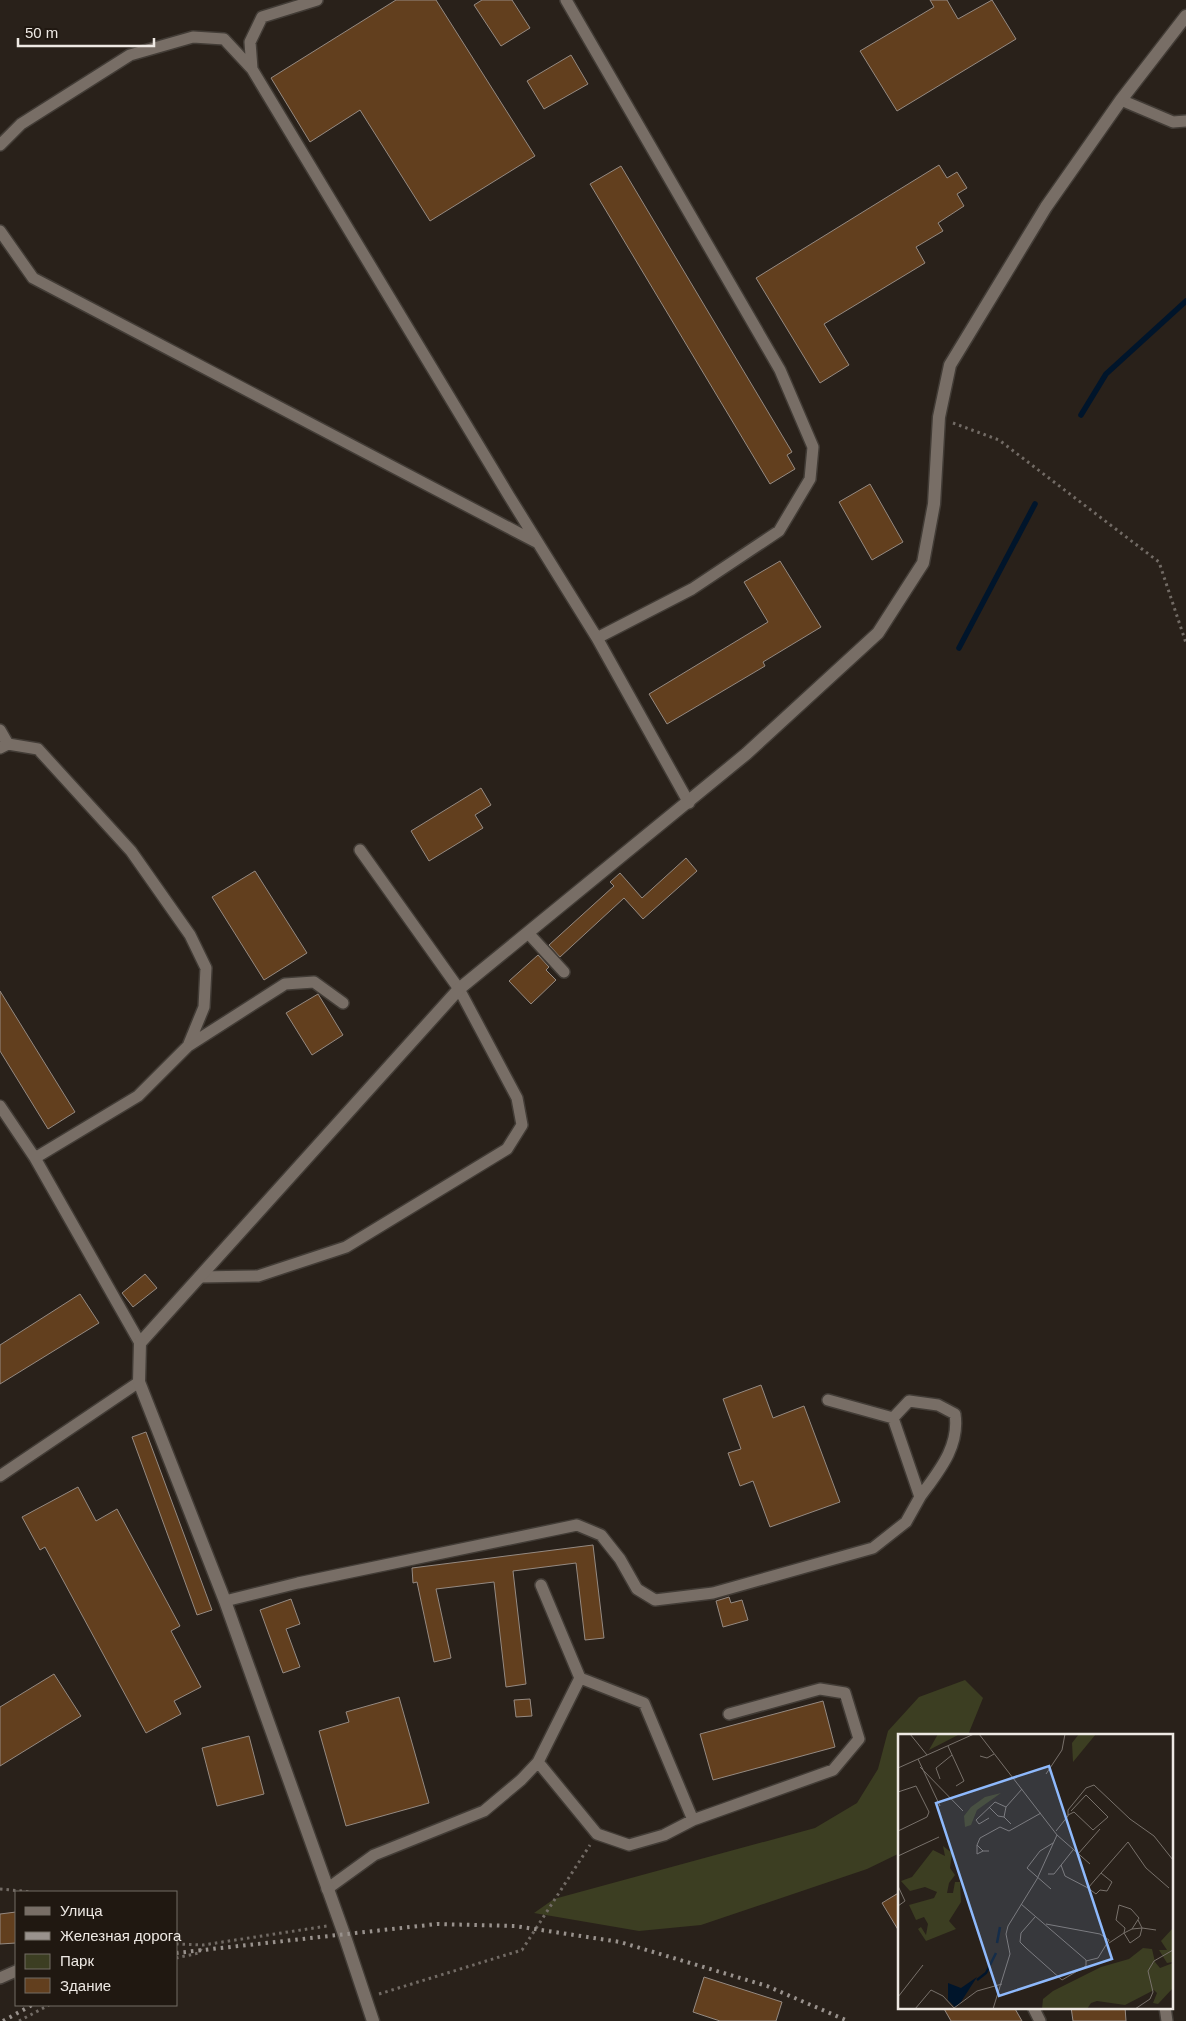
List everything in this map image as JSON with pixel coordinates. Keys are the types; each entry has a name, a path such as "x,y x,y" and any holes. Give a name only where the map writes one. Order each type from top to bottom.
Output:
{"street":[{"path":"373,2021 225,1601 139,1382 140,1342 459,989 746,754 878,632 923,562 934,504 939,417 950,365 1046,207 1121,100 1186,16"}],"lane":[{"path":"252,69 250,42 262,17 317,0"},
{"path":"566,0 780,370 813,447 810,479 779,531 692,589 597,638"},
{"path":"0,145 21,124 130,55 193,36 224,39 252,69 597,638 688,803"},
{"path":"1121,100 1173,122 1186,121"},
{"path":"0,231 33,278 538,543"},
{"path":"0,730 4,746 38,748 131,851 190,935 206,968 204,1007 188,1046"},
{"path":"199,1277 258,1276 346,1247 507,1149 522,1125 517,1098 459,989 360,850"},
{"path":"528,933 564,972"},
{"path":"35,1158 138,1096 188,1046 285,984 314,982 343,1003"},
{"path":"0,1106 35,1158 140,1342"},
{"path":"0,1476 139,1382"},
{"path":"828,1400 893,1418"},
{"path":"225,1601 298,1583 577,1526 601,1535 620,1559 638,1589 656,1600 713,1592 873,1548 906,1522 920,1497 947,1459 957,1429 955,1414 938,1405 908,1401 893,1418"},
{"path":"893,1418 920,1497"},
{"path":"541,1585 580,1678 644,1703 692,1820"},
{"path":"327,1889 374,1855 484,1811 521,1780 538,1762 580,1678"},
{"path":"538,1762 597,1834 629,1845 664,1834 692,1820 833,1770 859,1739 845,1693 820,1689 729,1714"},
{"path":"0,1978 15,1971"},
{"path":"1034,2008 1040,2021"},
{"path":"1165,2008 1167,2021"}],"path":[{"path":"939,417 999,440 1159,562 1186,643"},
{"path":"364,1998 522,1950 597,1834"},
{"path":"0,1888 24,1891"},
{"path":"178,1944 202,1945 340,1924"},
{"path":"178,1958 199,1953 202,1945"},
{"path":"19,2021 47,2006"}],"green space":[{"path":"965,1680 983,1698 968,1734 898,1734 898,1854 867,1869 701,1925 639,1931 534,1913 554,1899 815,1828 857,1803 878,1769 888,1731 919,1697"}],"building":[{"path":"396,0 436,0 535,156 430,221 360,110 310,142 271,78"},
{"path":"482,0 512,0 530,28 501,46 474,5"},
{"path":"930,0 947,0 958,19 992,0 1016,39 897,111 860,51 934,7"},
{"path":"571,55 588,84 544,109 527,81"},
{"path":"939,165 947,178 957,172 967,188 957,194 964,206 938,223 943,231 916,247 925,263 824,324 849,365 820,383 756,278"},
{"path":"621,166 792,452 787,455 795,469 770,484 590,184"},
{"path":"870,484 903,542 872,560 839,502"},
{"path":"780,561 821,627 763,662 765,666 667,724 649,694 768,622 744,582"},
{"path":"481,788 491,805 475,815 483,828 429,861 411,831"},
{"path":"686,858 697,871 643,919 624,898 560,957 549,945 614,886 610,882 620,873 642,898"},
{"path":"255,871 307,953 264,980 212,897"},
{"path":"538,955 549,967 546,970 556,980 531,1004 509,981"},
{"path":"0,991 75,1112 48,1129 0,1051"},
{"path":"318,994 343,1035 312,1055 286,1013"},
{"path":"145,1274 157,1288 133,1307 122,1293"},
{"path":"80,1294 99,1323 0,1384 0,1345"},
{"path":"761,1385 773,1418 804,1406 840,1502 770,1527 753,1481 740,1486 728,1453 741,1449 723,1399"},
{"path":"146,1432 212,1610 197,1615 132,1437"},
{"path":"78,1487 96,1521 117,1509 180,1626 171,1631 201,1687 174,1701 181,1714 146,1733 45,1547 40,1550 22,1517"},
{"path":"593,1545 604,1638 585,1640 576,1563 513,1571 526,1684 506,1687 494,1582 436,1589 451,1658 434,1662 417,1582 413,1583 412,1568"},
{"path":"729,1597 731,1603 742,1600 748,1620 723,1627 716,1601"},
{"path":"291,1599 300,1624 286,1629 300,1667 283,1673 260,1610"},
{"path":"54,1674 81,1716 0,1766 0,1707"},
{"path":"399,1697 429,1803 346,1826 319,1731 349,1722 346,1712"},
{"path":"530,1699 532,1716 516,1717 514,1700"},
{"path":"823,1701 835,1747 713,1780 700,1734"},
{"path":"249,1736 264,1794 217,1806 202,1748"},
{"path":"898,1893 898,1930 882,1903"},
{"path":"15,1912 15,1943 0,1944 0,1914"},
{"path":"704,1977 782,2002 776,2021 720,2021 693,2012"},
{"path":"944,2008 1015,2008 1022,2021 951,2021"},
{"path":"1071,2008 1125,2008 1126,2021 1073,2021"}],"waterway":[{"path":"1081,415 1106,374 1186,301"},
{"path":"959,648 1035,504"}],"railway":[{"path":"178,1953 437,1924 515,1926 620,1942 767,1986 848,2021"},
{"path":"3,2021 30,2006"}]}
